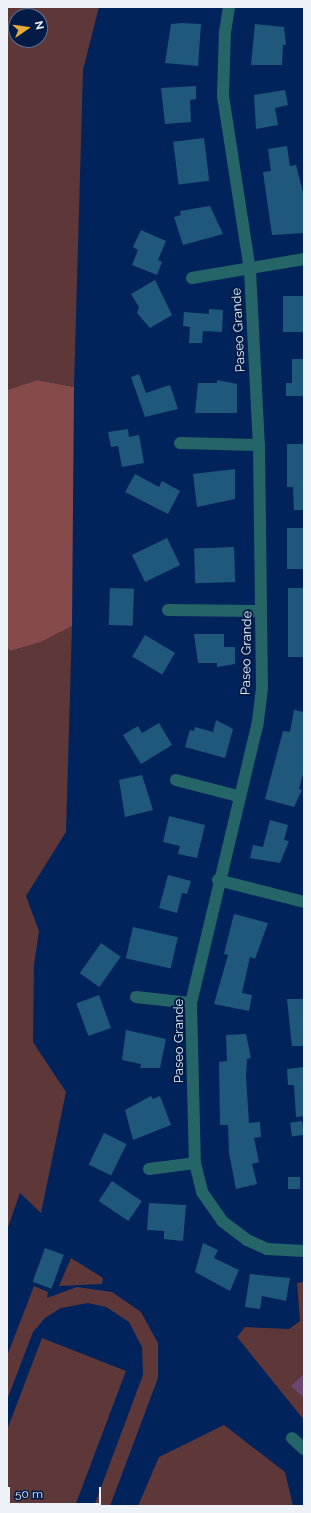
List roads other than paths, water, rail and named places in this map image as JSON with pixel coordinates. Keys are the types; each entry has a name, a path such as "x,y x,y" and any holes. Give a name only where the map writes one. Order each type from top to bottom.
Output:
{"street":[{"name":"Paseo Grande","path":"229,7 224,31 223,96 250,270 259,445 262,688 257,726 238,796 191,1003 195,1163 202,1192 222,1221 247,1240 267,1248 304,1251"},
{"path":"192,278 250,270 304,259"},
{"path":"180,443 259,445"},
{"path":"168,610 261,611"},
{"path":"176,780 238,796"},
{"path":"218,880 304,902"},
{"path":"136,997 191,1003"},
{"path":"149,1169 195,1163"},
{"path":"292,1438 304,1449"}]}
